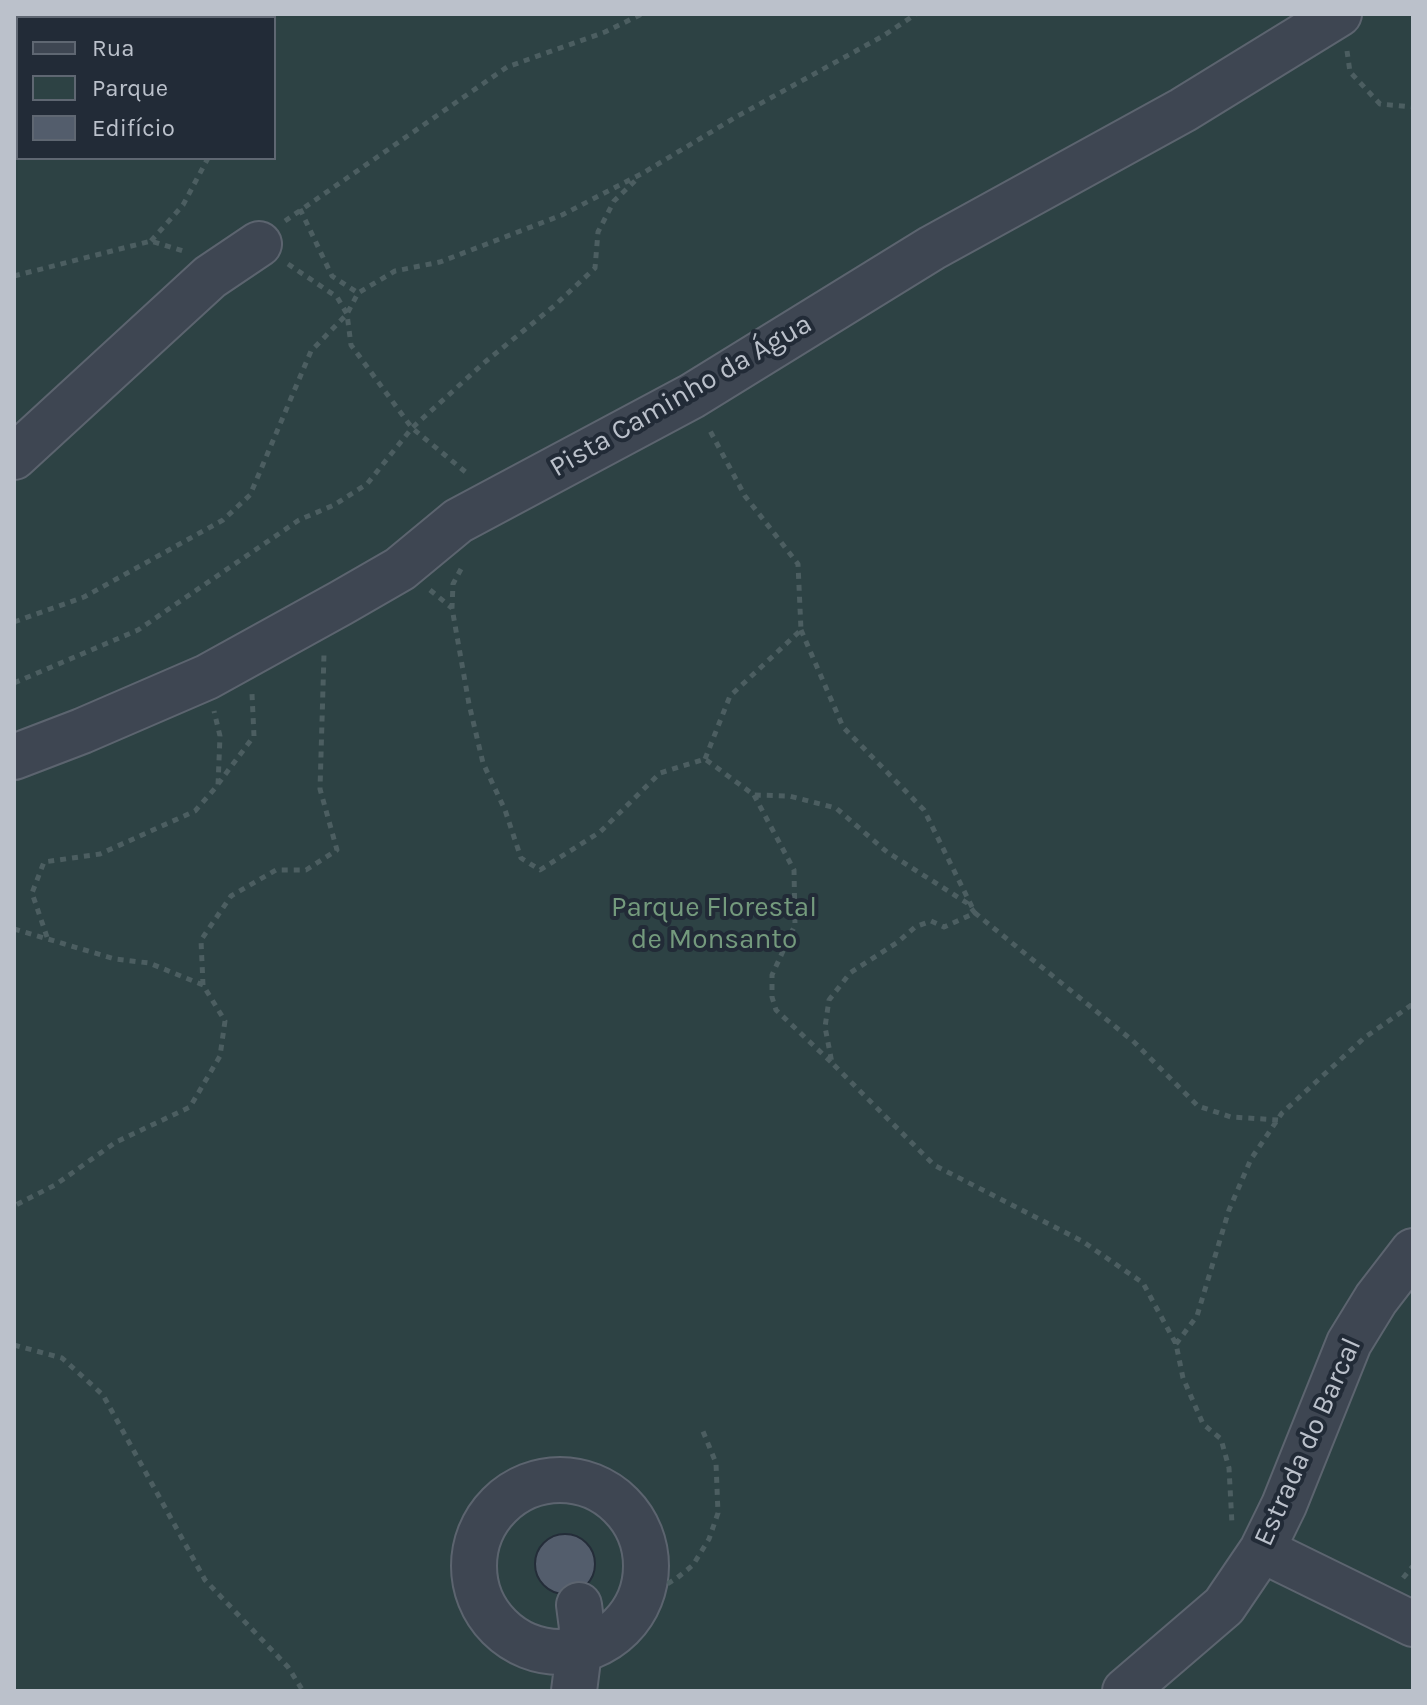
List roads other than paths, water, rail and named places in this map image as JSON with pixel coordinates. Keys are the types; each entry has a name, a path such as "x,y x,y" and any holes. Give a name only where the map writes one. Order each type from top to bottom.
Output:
{"street":[{"name":"Pista Caminho da Água","path":"14,757 207,677 400,569 458,521 692,396 932,248 1183,110 1342,28"},
{"path":"14,457 210,277 259,244"},
{"name":"Estrada do Barcal","path":"1125,1691 1224,1606 1262,1550 1284,1505 1349,1343 1376,1299 1413,1251"},
{"path":"557,1479 589,1483 617,1499 637,1524 647,1555 645,1587 632,1616 577,1671 547,1652 517,1642 492,1621 477,1593 473,1561 481,1530 499,1504 526,1486 557,1479"},
{"path":"1262,1550 1413,1624"},
{"path":"577,1671 582,1628 579,1605"}],"park label":[{"name":"Parque Florestal de Monsanto","path":"714,924"}]}
